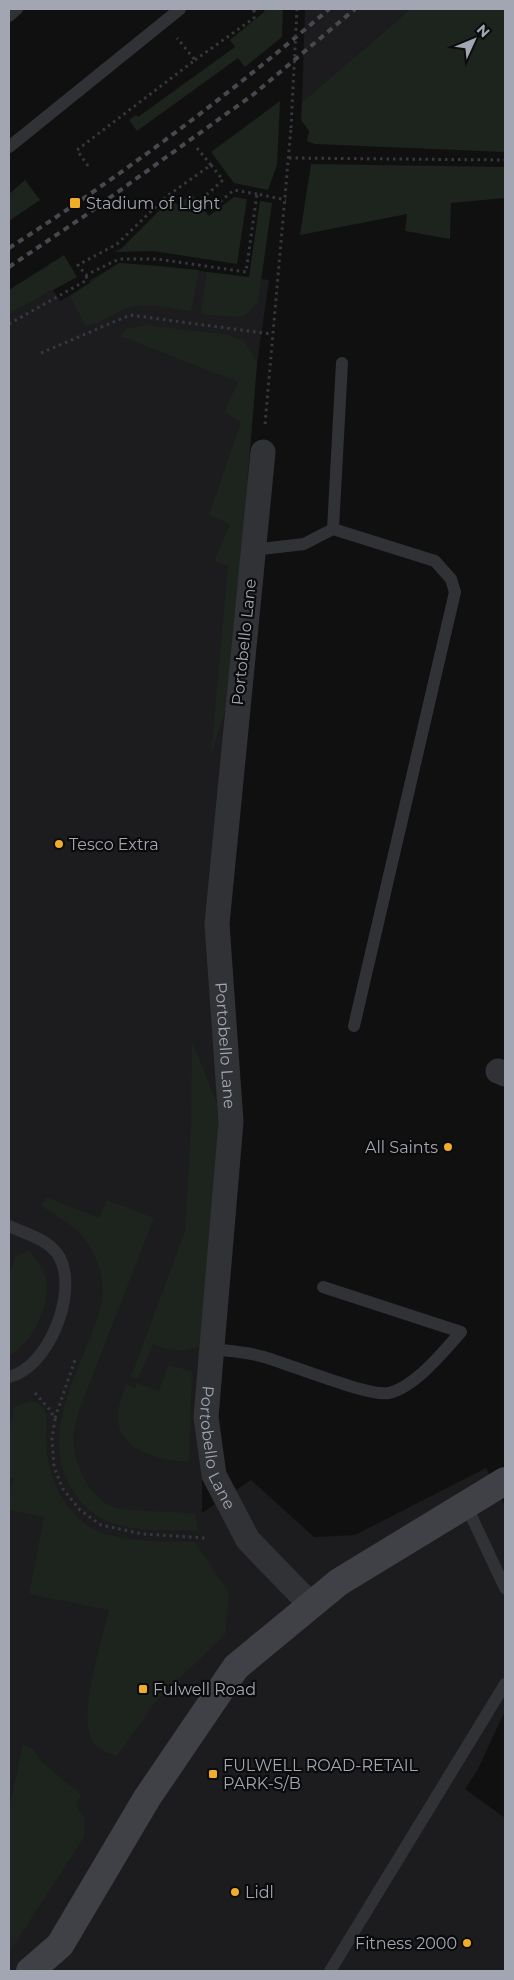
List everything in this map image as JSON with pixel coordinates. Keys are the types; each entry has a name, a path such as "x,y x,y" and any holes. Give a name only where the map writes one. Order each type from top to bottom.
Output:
{"street":[{"name":"Portobello Lane","path":"263,452 217,924 231,1122 206,1417 214,1475 248,1540 311,1605"},
{"path":"30,1971 60,1945 147,1798 236,1667 339,1582 505,1481"},
{"path":"56,1971 60,1945"}],"lane":[{"path":"9,16 18,9"},
{"path":"9,147 180,9"},
{"path":"333,529 342,363"},
{"path":"253,550 304,544 333,529 435,561 451,579 454,592 354,1026"},
{"path":"9,1229 46,1243 60,1257 64,1271 64,1296 56,1328 43,1354 20,1374 9,1377"},
{"path":"212,1349 262,1356 361,1390 388,1393 412,1381 436,1360 460,1332 323,1287"},
{"path":"466,1505 505,1588"},
{"path":"330,1971 505,1684"}],"path":[{"path":"88,166 77,150 195,60 254,18 254,9"},
{"path":"263,452 271,334 292,128 297,9"},
{"path":"164,22 195,60"},
{"path":"197,148 223,180 203,198 211,209 234,190 286,200"},
{"path":"289,158 505,160"},
{"path":"9,324 87,280 86,275 78,265 117,244 167,196 211,165"},
{"path":"86,275 119,259 157,259 246,272 257,194"},
{"path":"41,353 130,315 271,334"},
{"path":"76,1357 54,1418 52,1439 54,1467 63,1489 80,1510 102,1525 143,1534 206,1538"},
{"path":"35,1394 50,1410 54,1418"}],"shaded area":[{"path":"265,9 283,9 282,37 245,67 238,58 137,131 129,120 136,115 138,117 235,47 230,40 264,12"},
{"path":"305,9 410,9 302,102"},
{"path":"410,9 505,9 505,152 315,144 307,141 309,131 301,120 302,102"},
{"path":"280,101 277,165 268,190 234,183 211,152"},
{"path":"311,164 505,167 505,198 451,203 450,239 405,231 407,214 300,235"},
{"path":"25,180 40,200 9,221 9,194"},
{"path":"192,194 209,216 234,197 247,199 237,264 153,251 115,252 122,248 172,198 177,205"},
{"path":"260,201 272,203 258,303 244,316 201,314 207,272 249,277"},
{"path":"64,255 77,277 9,314 9,290"},
{"path":"119,263 162,266 269,280 257,364 209,964 220,1111 202,1458 202,1513 251,1480 314,1537 355,1535 486,1468 505,1506 505,1711 477,1771 465,1789 505,1818 505,1971 9,1971 9,314 53,290 60,301 91,283 89,281"},
{"path":"119,263 199,270 191,312 166,307 141,306 120,311 96,324 85,325 70,296"},
{"path":"145,325 228,335 244,341 257,362 230,696 211,754 228,566 214,561 230,524 209,515 241,422 224,412 238,382 120,336 126,329"},
{"path":"192,1041 220,1111 200,1346 188,1350 177,1350 153,1344 138,1379 131,1377 185,1231 191,1131"},
{"path":"46,1197 99,1218 107,1200 154,1218 80,1408 73,1435 74,1449 85,1481 99,1498 108,1504 127,1510 195,1514 198,1530 141,1529 107,1521 92,1512 79,1500 68,1482 61,1464 60,1426 70,1388 99,1313 103,1285 98,1263 87,1242 72,1227 41,1206"},
{"path":"29,1250 45,1275 46,1300 43,1312 32,1333 17,1350 9,1355 9,1274 15,1257"},
{"path":"168,1365 192,1371 189,1462 165,1459 141,1451 123,1436 119,1425 118,1411 126,1384 136,1388 136,1383 159,1391"},
{"path":"30,1401 41,1405 44,1409 47,1422 46,1441 50,1468 60,1494 77,1517 88,1526 111,1536 147,1541 195,1542 229,1593 225,1635 156,1701 117,1756 105,1752 94,1744 90,1736 88,1724 93,1674 109,1610 29,1594 44,1517 9,1510 9,1495 13,1479 9,1477 9,1431 14,1407"},
{"path":"23,1744 33,1749 40,1760 81,1795 76,1805 85,1819 84,1837 9,1953 9,1809"}],"railway":[{"path":"9,248 133,164 213,104 329,9"},
{"path":"9,267 83,217 254,94 355,9"}],"place":[{"name":"Stadium of Light","path":"75,203"},
{"name":"Tesco Extra","path":"59,844"},
{"name":"All Saints","path":"448,1147"},
{"name":"Fulwell Road","path":"143,1689"},
{"name":"FULWELL ROAD-RETAIL PARK-S/B","path":"213,1774"},
{"name":"Lidl","path":"235,1892"},
{"name":"Fitness 2000","path":"467,1943"}]}
